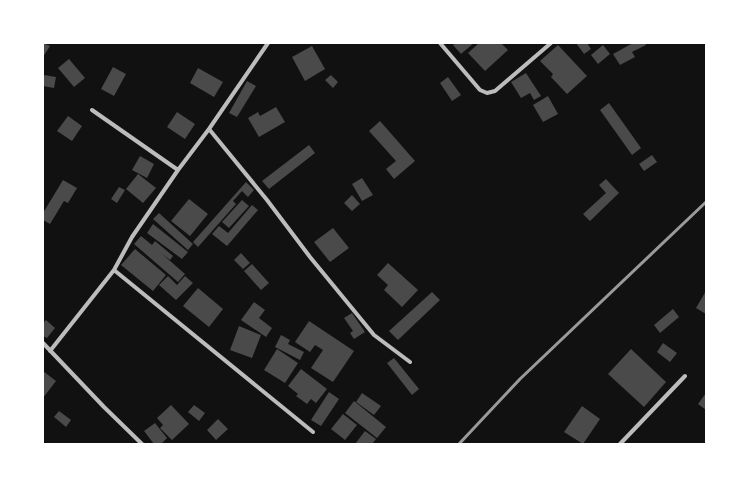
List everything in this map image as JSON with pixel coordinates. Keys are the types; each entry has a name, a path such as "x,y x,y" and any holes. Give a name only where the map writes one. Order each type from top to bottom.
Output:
{"street":[{"path":"50,351 114,270 132,237 178,170 209,130 268,43"},
{"path":"440,43 480,90 487,93 494,91 551,43"},
{"path":"92,110 178,170"},
{"path":"209,130 267,200 310,257 374,335 410,362"},
{"path":"114,270 313,432"},
{"path":"43,344 142,444"},
{"path":"620,444 685,376"}],"building":[{"path":"43,43 50,46 43,57"},
{"path":"455,43 474,43 461,54 453,45"},
{"path":"479,43 501,43 508,50 485,71 468,53"},
{"path":"576,43 587,43 591,49 584,54"},
{"path":"633,43 645,43 646,45 632,52 635,57 620,65 613,54"},
{"path":"558,45 587,76 567,94 551,77 553,74 540,61"},
{"path":"603,45 610,54 598,64 591,55"},
{"path":"312,46 325,69 305,81 292,57"},
{"path":"69,59 85,78 74,87 58,68"},
{"path":"113,67 126,74 114,96 101,89"},
{"path":"198,68 223,82 214,97 190,83"},
{"path":"526,73 541,96 534,100 530,93 521,98 511,82"},
{"path":"44,75 56,77 54,88 43,86"},
{"path":"331,75 338,82 333,88 325,80"},
{"path":"448,77 461,95 452,101 440,83"},
{"path":"247,81 256,86 237,117 229,113"},
{"path":"548,96 558,114 543,122 533,105"},
{"path":"609,103 641,148 632,155 600,110"},
{"path":"276,107 285,122 259,137 248,118 258,112 260,116"},
{"path":"177,112 195,124 185,139 167,127"},
{"path":"68,116 82,126 72,141 57,131"},
{"path":"380,121 415,161 394,179 386,169 396,161 369,131"},
{"path":"309,145 315,153 269,189 262,181"},
{"path":"652,155 657,162 644,171 639,164"},
{"path":"140,156 154,164 147,178 132,170"},
{"path":"138,174 156,188 143,203 126,189"},
{"path":"362,178 373,195 362,201 352,184"},
{"path":"606,179 619,193 590,221 583,214 606,193 599,185"},
{"path":"63,180 77,188 68,203 64,201 50,224 43,220 43,213"},
{"path":"246,182 254,190 248,197 242,191 233,201 236,204 198,247 193,242"},
{"path":"119,187 125,190 117,203 111,199"},
{"path":"352,195 360,204 352,211 344,203"},
{"path":"189,199 208,214 190,236 171,221"},
{"path":"242,200 249,206 229,228 222,222"},
{"path":"252,205 258,210 227,246 212,234 219,226 228,233"},
{"path":"159,213 193,244 188,250 153,219"},
{"path":"153,224 188,252 182,259 147,233"},
{"path":"333,228 349,248 330,262 314,242"},
{"path":"141,236 152,245 155,241 173,256 170,260 161,253 185,274 178,282 134,244"},
{"path":"135,249 166,275 153,291 121,265"},
{"path":"241,253 250,263 243,269 234,260"},
{"path":"388,263 418,290 402,307 384,290 388,285 377,275"},
{"path":"252,264 269,283 261,290 244,271"},
{"path":"168,276 177,285 185,276 193,283 176,300 159,285"},
{"path":"198,288 223,309 209,327 183,306"},
{"path":"706,291 706,314 696,308"},
{"path":"432,292 440,300 398,340 389,331"},
{"path":"254,302 265,310 259,318 272,328 266,337 241,320"},
{"path":"673,309 679,317 660,333 654,325"},
{"path":"352,313 365,332 354,339 350,333 353,331 344,318"},
{"path":"46,320 55,328 47,338 43,336 43,323"},
{"path":"309,321 354,351 333,382 311,368 323,350 315,345 310,352 295,342"},
{"path":"239,326 261,335 252,358 230,350"},
{"path":"281,335 290,340 288,344 304,352 300,360 275,347"},
{"path":"663,343 677,353 670,362 657,352"},
{"path":"277,349 298,363 285,383 264,370"},
{"path":"631,349 666,382 644,407 608,374"},
{"path":"394,358 419,389 412,395 387,363"},
{"path":"301,369 327,389 316,403 311,399 307,404 296,396 298,394 288,386"},
{"path":"43,371 56,381 43,398"},
{"path":"329,392 339,399 321,426 311,420"},
{"path":"362,393 381,406 374,415 356,402"},
{"path":"706,393 706,410 698,404"},
{"path":"354,401 386,427 377,438 345,413"},
{"path":"171,405 189,424 172,440 160,428 163,425 157,418"},
{"path":"194,405 205,413 199,421 188,412"},
{"path":"582,406 600,419 583,444 564,432"},
{"path":"59,411 71,420 66,427 54,417"},
{"path":"343,414 357,425 345,440 331,429"},
{"path":"218,419 228,429 216,440 207,430"},
{"path":"155,423 167,438 161,444 154,444 144,431"},
{"path":"365,431 376,439 372,444 355,444"}],"railway":[{"path":"459,444 520,379 706,202"}]}
